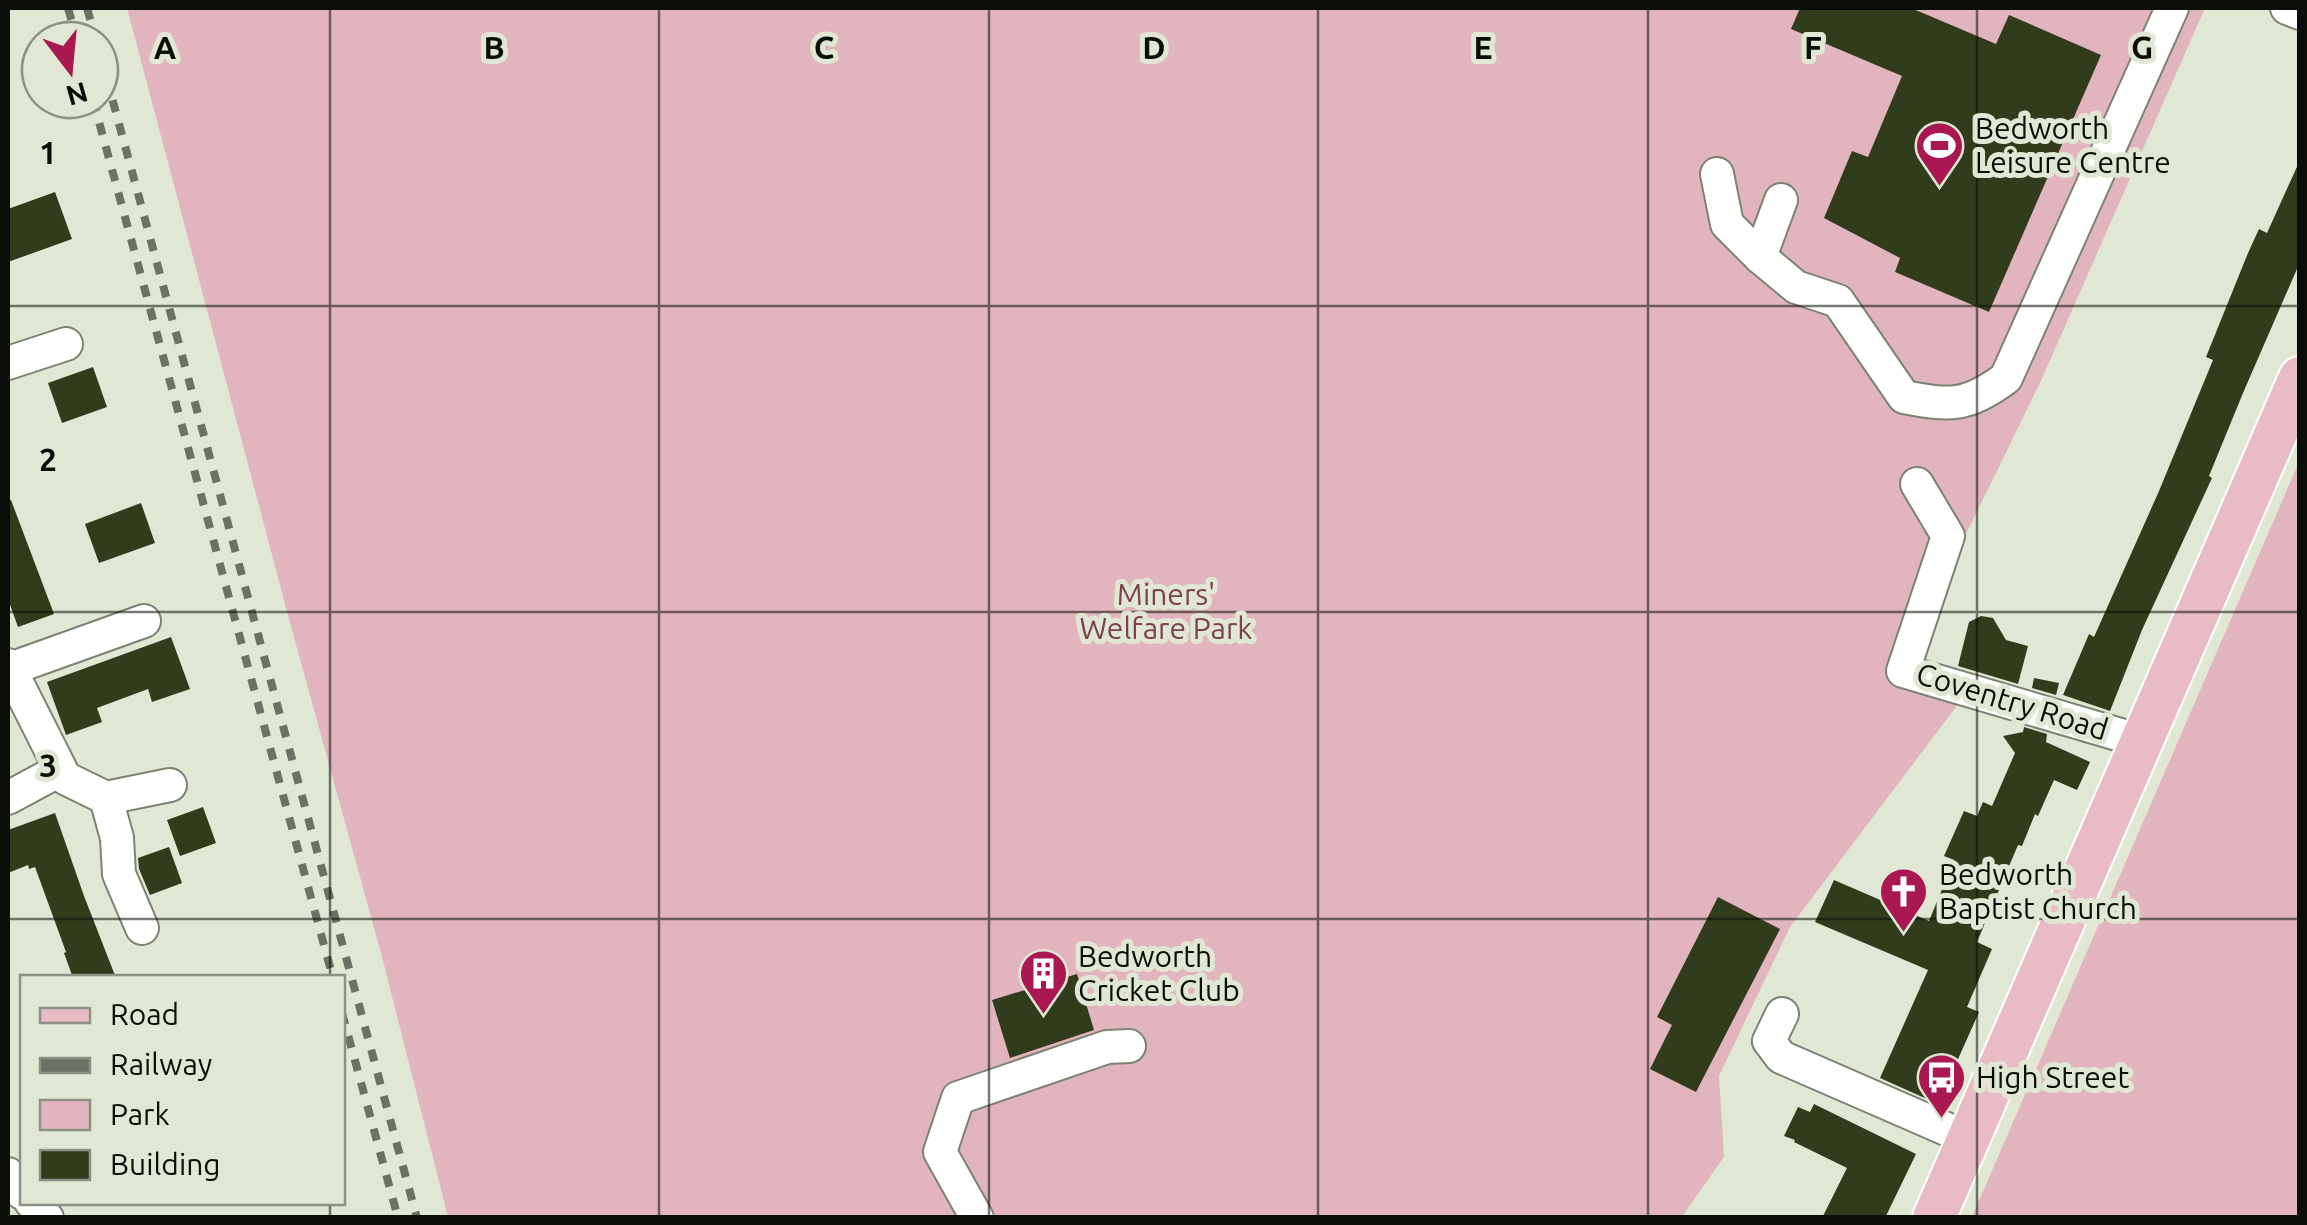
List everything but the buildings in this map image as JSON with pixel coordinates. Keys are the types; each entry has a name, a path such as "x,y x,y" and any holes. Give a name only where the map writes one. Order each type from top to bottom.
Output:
{"main road":[{"name":"Coventry Road","path":"1934,1218 2300,378"}],"street":[{"path":"1717,174 1727,224 1796,286 1838,301 1904,397 1944,404 1983,395 2006,378 2172,8"},
{"path":"2287,8 2300,13"},
{"path":"1760,257 1781,200"},
{"path":"8,363 66,344"},
{"name":"Coventry Road","path":"1917,484 1948,536 1903,670 2142,741"},
{"path":"144,621 8,667 64,778 106,798 170,785"},
{"path":"8,798 60,770"},
{"path":"106,798 117,838 119,874 142,928"},
{"path":"1782,1014 1769,1041 1780,1057 1968,1138"},
{"path":"977,1218 940,1152 958,1098 1107,1047 1129,1046"}],"green space":[{"name":"Miners' Welfare Park","path":"127,8 2205,8 2040,383 1893,683 1959,703 1790,927 1719,1076 1724,1157 1681,1218 448,1217"},
{"path":"2299,462 2299,1217 1972,1217"}],"railway":[{"path":"68,8 71,20"},
{"path":"87,8 90,20"},
{"path":"98,120 332,975"},
{"path":"118,120 417,1218"},
{"path":"345,1024 398,1218"}],"place":[{"name":"Bedworth Leisure Centre","path":"1940,188"},
{"name":"Bedworth Baptist Church","path":"1904,934"},
{"name":"Bedworth Cricket Club","path":"1043,1016"},
{"name":"High Street","path":"1941,1120"}]}
